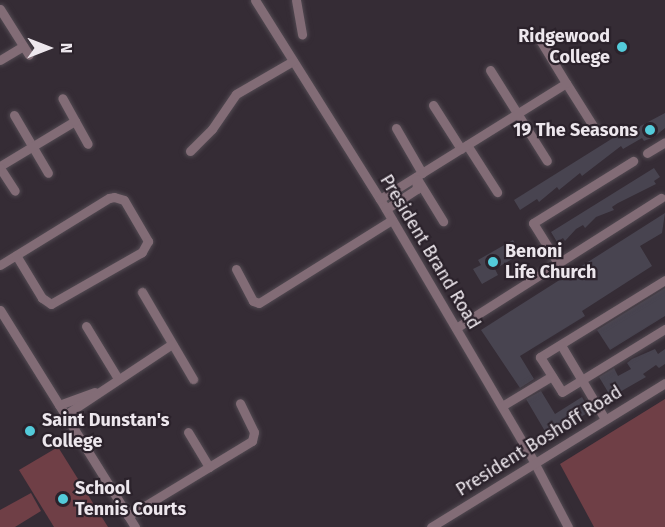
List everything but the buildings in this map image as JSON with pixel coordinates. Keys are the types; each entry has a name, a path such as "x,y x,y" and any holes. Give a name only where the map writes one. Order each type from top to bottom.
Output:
{"street":[{"path":"257,3 269,0"},
{"path":"296,0 302,34"},
{"name":"President Brand Road","path":"257,3 393,220 534,462 568,527"},
{"path":"0,9 29,55"},
{"path":"540,40 595,129"},
{"path":"0,60 24,46"},
{"path":"190,151 212,129 236,94 293,61"},
{"path":"490,70 547,161"},
{"path":"380,199 566,83"},
{"path":"62,98 88,144"},
{"path":"433,105 497,192"},
{"path":"14,115 48,173"},
{"path":"15,191 0,167 75,122"},
{"path":"396,128 443,221"},
{"path":"647,153 665,142"},
{"path":"558,263 533,223 633,161"},
{"path":"386,209 417,189 419,175"},
{"path":"0,265 16,255 114,197 124,200 148,241 142,252 51,304 42,298 16,255"},
{"path":"456,328 662,198"},
{"path":"236,269 253,301 259,303 393,220"},
{"path":"665,280 540,357 562,392 665,329"},
{"path":"142,292 194,379"},
{"path":"0,310 135,527"},
{"path":"86,326 117,377"},
{"path":"59,405 95,392 172,344"},
{"path":"561,345 605,419"},
{"path":"502,406 552,376"},
{"name":"President Boshoff Road","path":"431,527 665,383"},
{"path":"65,415 86,403 95,392"},
{"path":"128,516 210,467 254,437 240,403"},
{"path":"188,432 210,467"}],"shaded area":[{"path":"665,399 665,527 594,527 560,464"},
{"name":"School Tennis Courts","path":"58,447 108,527 54,527 19,470"},
{"path":"31,493 41,511 15,527 0,527 0,510"}],"place":[{"name":"Ridgewood College","path":"622,47"},
{"name":"19 The Seasons","path":"650,130"},
{"name":"Benoni Life Church","path":"493,262"},
{"name":"Saint Dunstan's College","path":"30,431"},
{"name":"School Tennis Courts","path":"63,499"}]}
